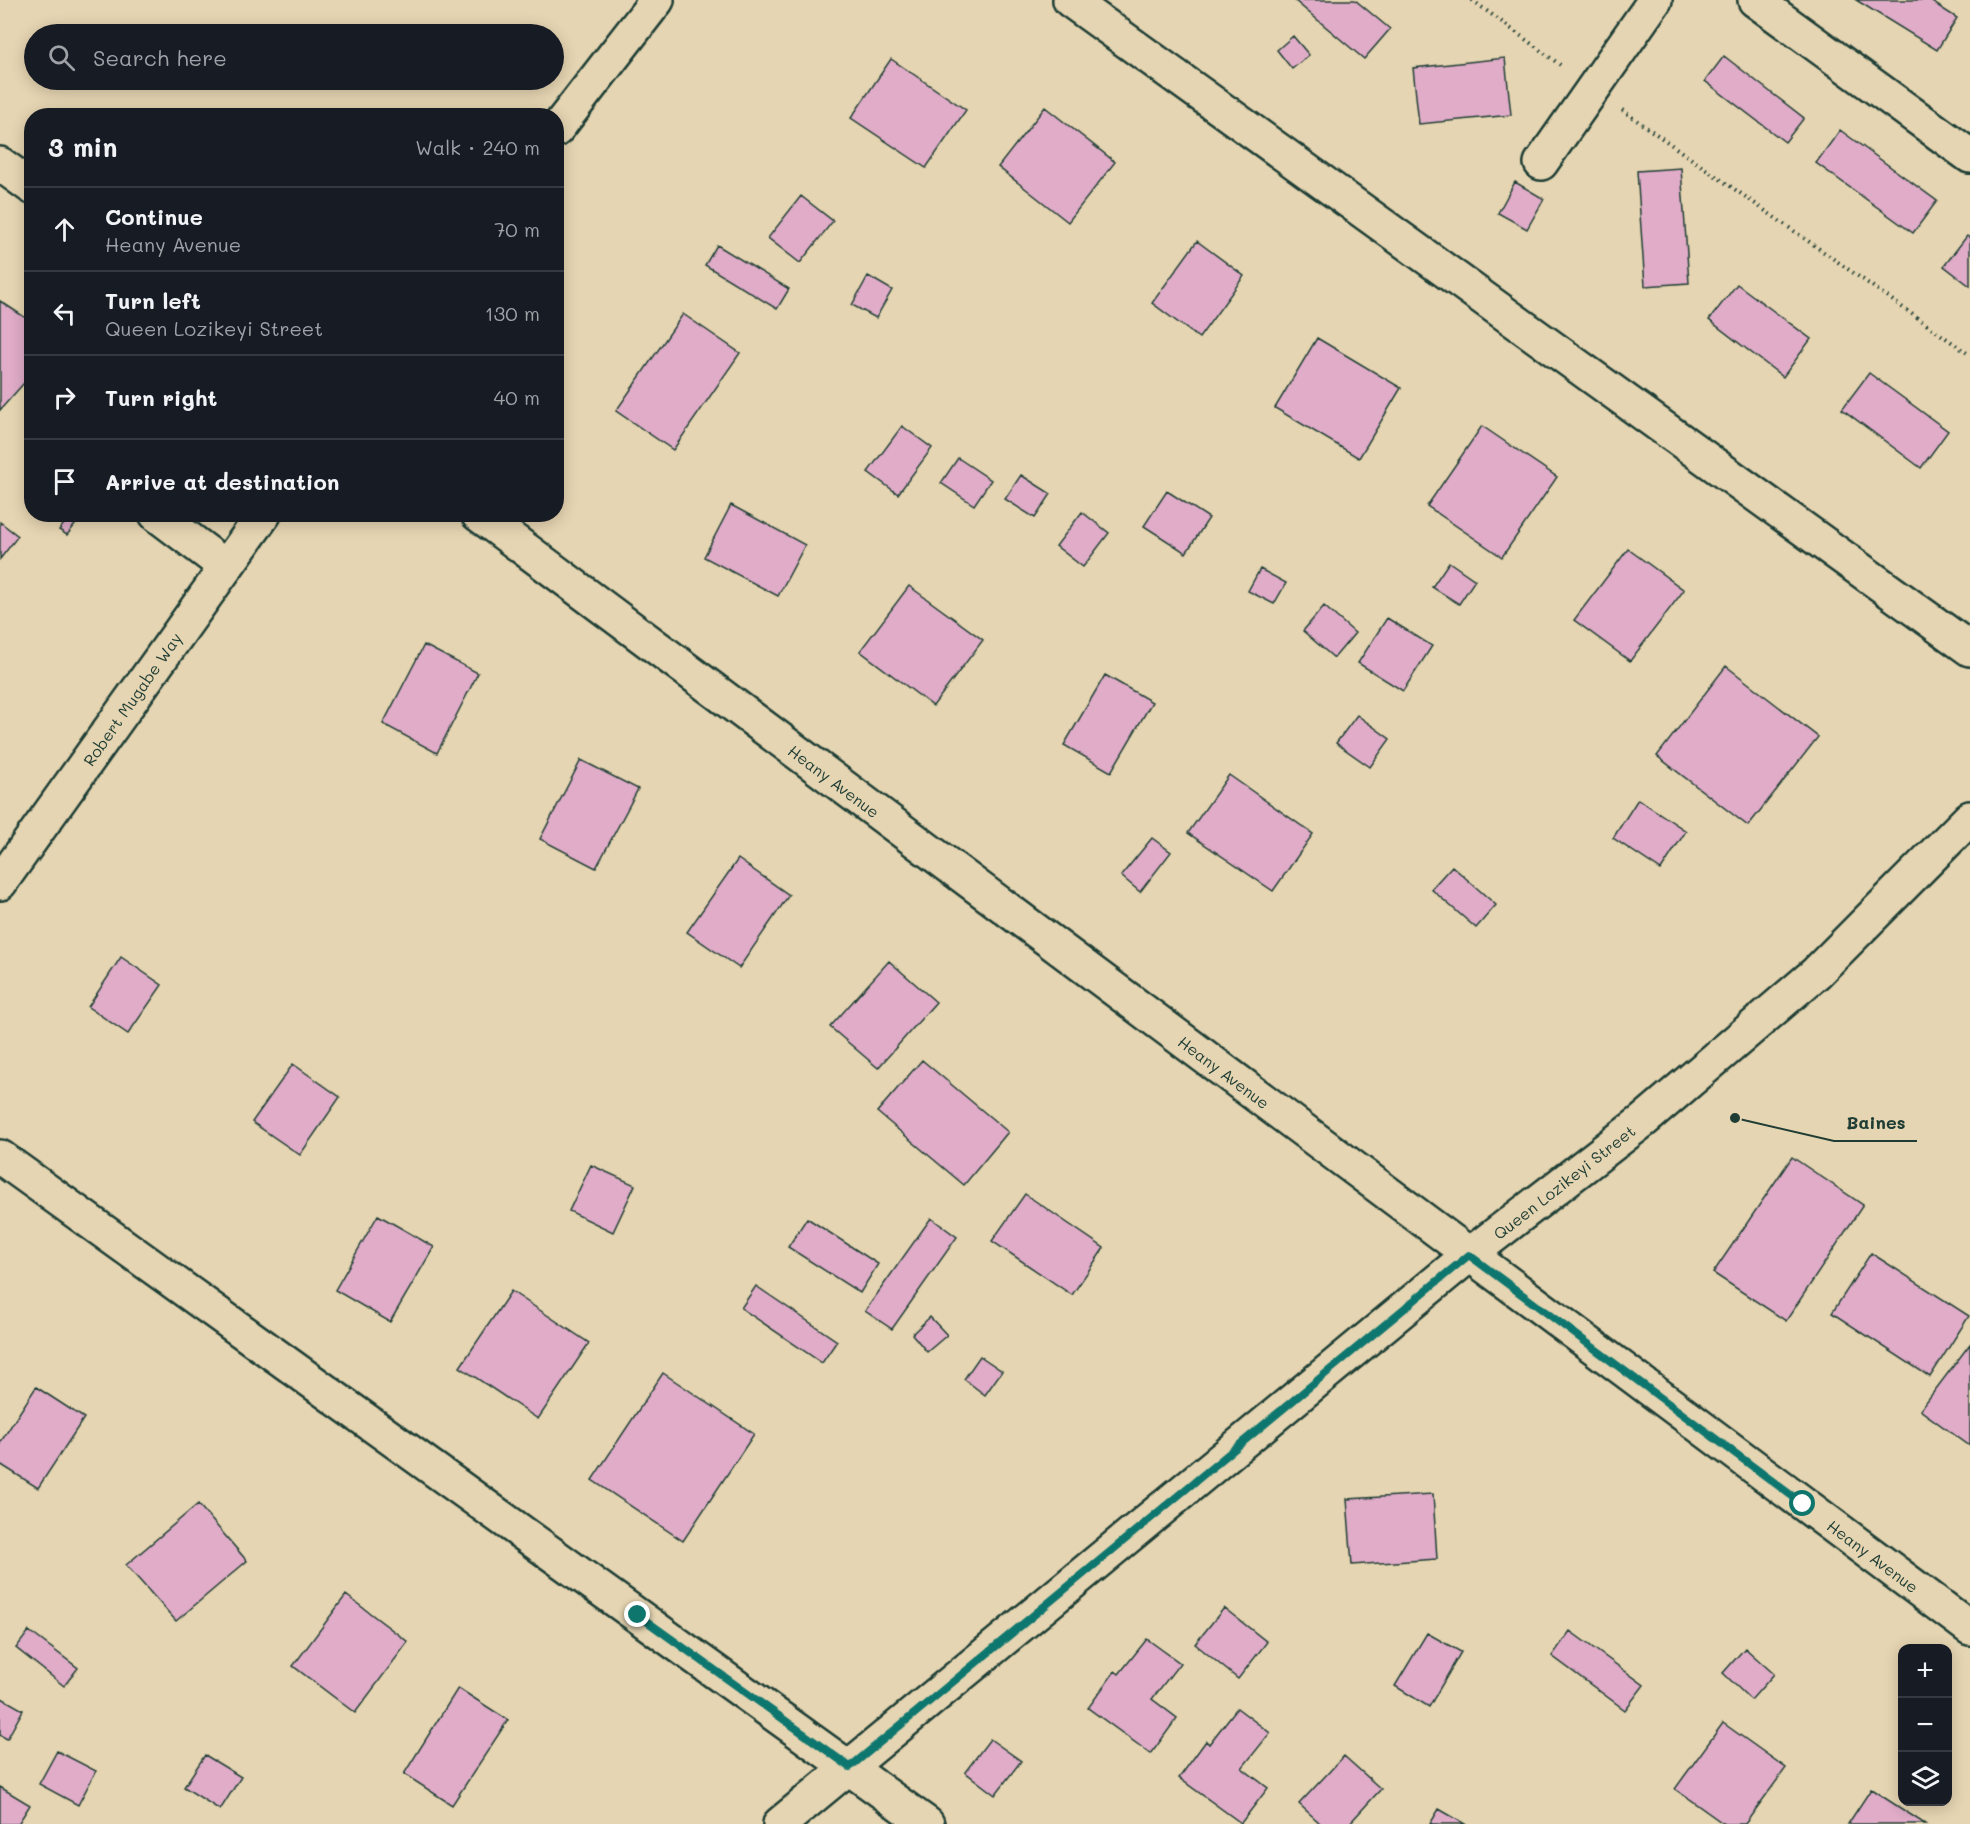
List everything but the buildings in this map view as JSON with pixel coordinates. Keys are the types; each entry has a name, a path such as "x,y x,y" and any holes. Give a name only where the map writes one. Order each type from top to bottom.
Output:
{"street":[{"path":"564,120 657,0"},
{"path":"1070,0 1970,649"},
{"path":"1541,163 1655,0"},
{"path":"1755,0 1969,152"},
{"path":"0,164 24,181"},
{"path":"167,522 226,567"},
{"name":"Robert Mugabe Way","path":"0,883 258,522"},
{"name":"Heany Avenue","path":"489,522 1970,1628"},
{"name":"Queen Lozikeyi Street","path":"780,1824 1469,1255 1644,1120 1816,973 1970,818"},
{"path":"0,1157 927,1824"}],"path":[{"path":"1472,0 1593,89 1970,355"}],"place":[{"name":"Baines","path":"1735,1118"}],"route":[{"path":"638,1615 850,1767 1469,1255 1803,1504"}]}
